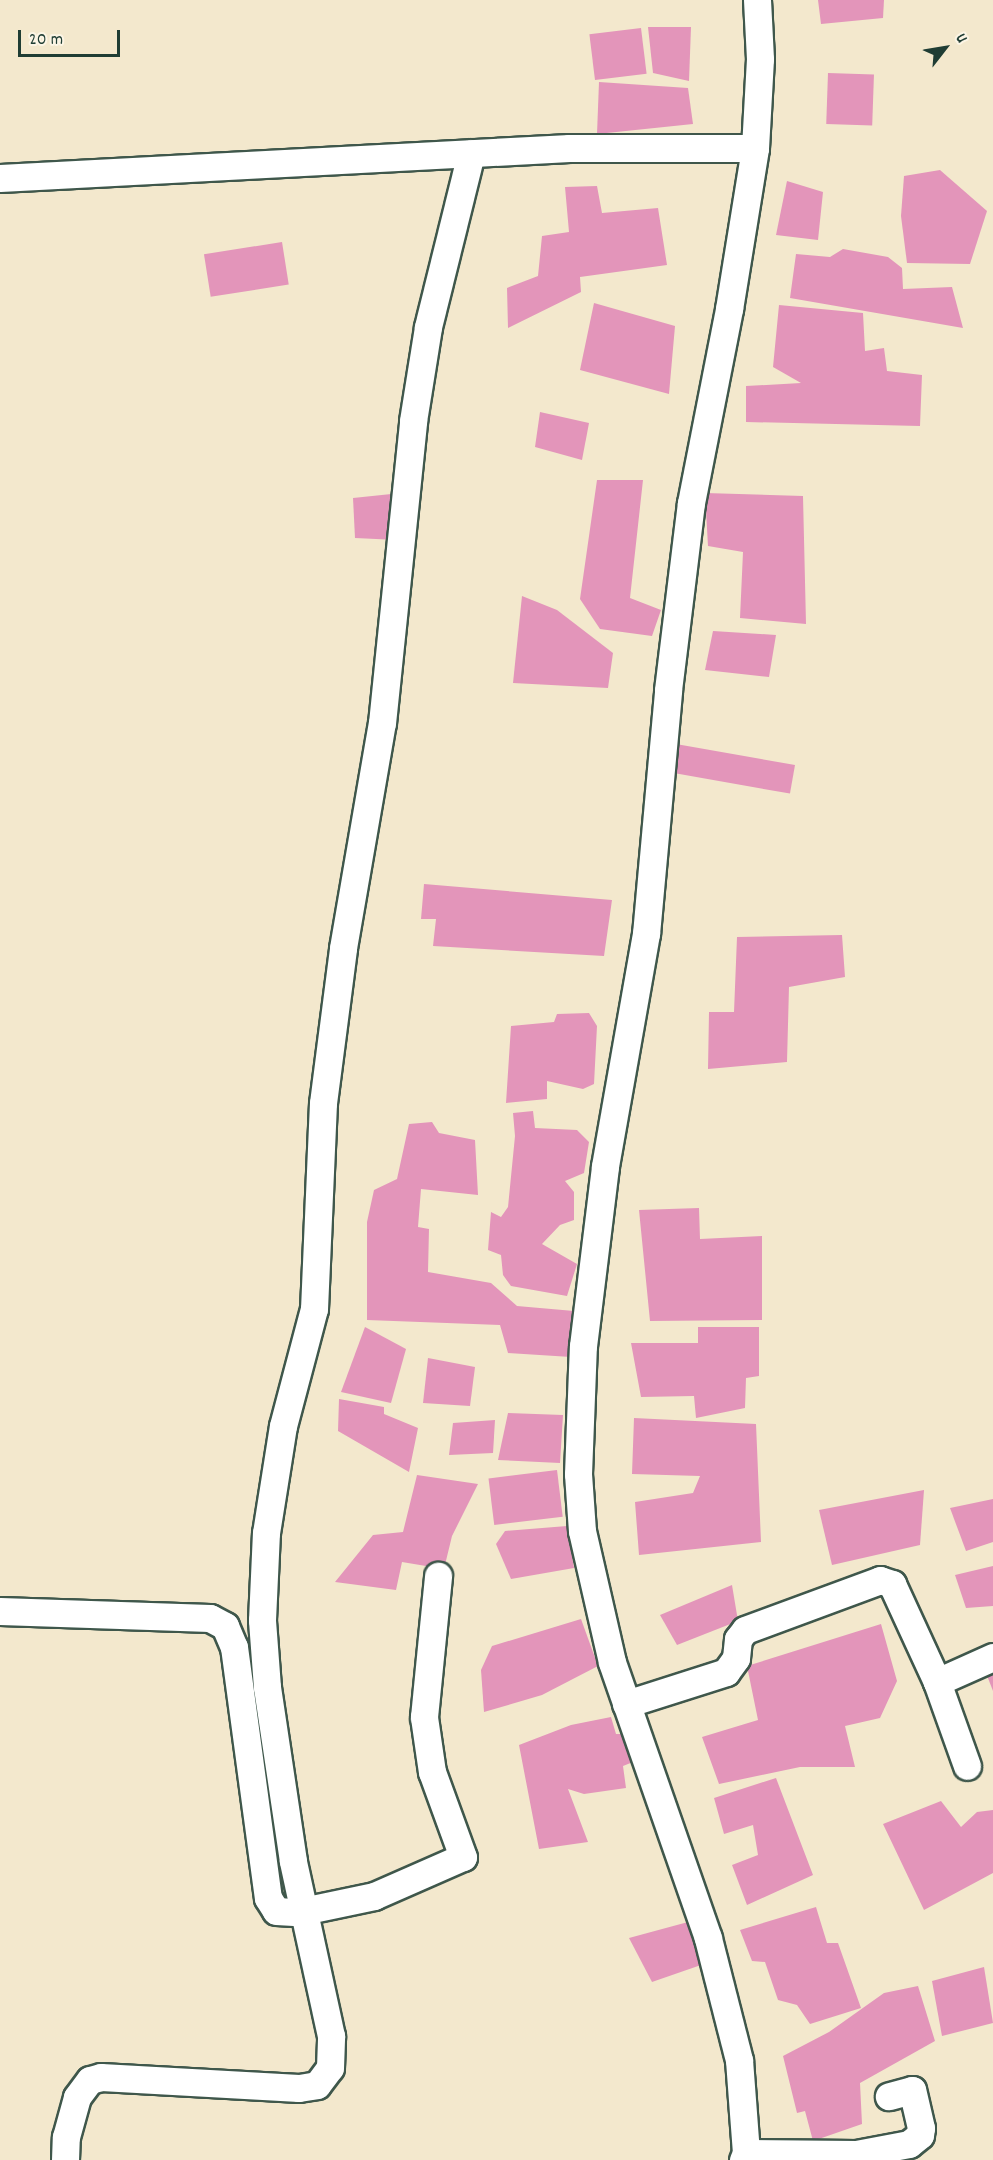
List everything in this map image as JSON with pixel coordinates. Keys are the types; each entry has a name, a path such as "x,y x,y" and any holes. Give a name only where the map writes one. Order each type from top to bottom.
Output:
{"street":[{"path":"758,0 760,59 755,148 729,309 691,503 668,690 646,934 605,1166 583,1346 578,1474 582,1531 626,1704 708,1938 739,2061 744,2156 856,2157 898,2148 920,2135 912,2090 889,2096"},
{"path":"0,178 569,148 755,148"},
{"path":"65,2160 66,2138 77,2097 90,2080 100,2077 299,2088 317,2085 326,2078 331,2061 331,2036 295,1912 293,1861 267,1687 262,1620 266,1533 283,1426 314,1309 323,1103 343,948 382,723 413,421 428,327 471,153"},
{"path":"0,1611 210,1618 225,1626 234,1647 268,1898 272,1908 295,1912 374,1896 463,1857 432,1772 424,1717 438,1576"},
{"path":"626,1704 726,1672 736,1658 738,1639 745,1630 880,1580 892,1584 937,1682 967,1766"},
{"path":"937,1682 993,1657"}],"building":[{"path":"818,0 884,0 883,18 821,24"},
{"path":"648,27 691,27 689,81 653,73"},
{"path":"641,28 647,74 595,80 589,34"},
{"path":"828,73 874,75 872,126 826,124"},
{"path":"599,82 688,88 693,124 597,134"},
{"path":"940,170 987,211 970,264 907,263 901,216 904,176"},
{"path":"787,181 823,192 818,240 776,235"},
{"path":"597,186 602,213 658,208 667,265 580,277 581,292 508,328 507,288 538,276 542,236 569,232 565,187"},
{"path":"282,242 289,284 211,297 204,254"},
{"path":"843,249 888,257 902,268 903,289 952,287 963,328 790,298 796,254 830,257"},
{"path":"594,303 675,326 669,394 580,370"},
{"path":"779,305 863,313 865,351 884,348 887,371 922,375 920,426 746,422 746,386 801,383 773,367"},
{"path":"540,412 589,423 582,460 535,447"},
{"path":"597,480 643,480 630,598 661,610 652,636 600,629 580,599"},
{"path":"401,493 397,540 355,538 353,498"},
{"path":"705,493 803,496 806,624 740,618 743,552 708,546"},
{"path":"522,596 557,610 613,653 608,688 513,683"},
{"path":"713,631 776,635 769,677 705,670"},
{"path":"679,745 795,765 790,794 674,773"},
{"path":"424,884 612,900 604,956 433,946 436,919 421,919"},
{"path":"842,935 845,977 789,987 787,1062 708,1069 709,1012 734,1012 737,937"},
{"path":"589,1013 597,1026 594,1084 583,1089 547,1081 547,1099 506,1103 511,1026 554,1022 557,1014"},
{"path":"533,1111 535,1128 577,1130 589,1142 584,1173 565,1181 574,1192 574,1220 560,1225 542,1244 577,1264 567,1296 511,1286 503,1275 501,1255 488,1250 491,1212 501,1217 508,1207 515,1136 513,1113"},
{"path":"432,1122 439,1133 475,1140 478,1195 421,1189 418,1227 429,1229 428,1272 491,1283 517,1306 574,1311 571,1357 508,1353 500,1325 367,1320 367,1222 374,1190 397,1179 409,1124"},
{"path":"699,1208 700,1239 762,1236 762,1320 650,1321 639,1210"},
{"path":"365,1327 406,1349 391,1403 341,1392"},
{"path":"698,1327 759,1327 759,1376 746,1378 745,1408 696,1418 694,1396 641,1397 631,1343 698,1343"},
{"path":"428,1358 475,1367 470,1406 423,1403"},
{"path":"339,1399 384,1407 384,1414 418,1428 409,1472 338,1431"},
{"path":"508,1413 563,1415 560,1463 498,1460"},
{"path":"634,1418 756,1424 761,1542 639,1555 635,1502 693,1493 700,1476 632,1474"},
{"path":"495,1420 493,1453 449,1455 453,1423"},
{"path":"557,1470 563,1517 494,1525 489,1478"},
{"path":"417,1475 478,1484 452,1536 444,1569 402,1562 396,1590 335,1582 373,1535 403,1532"},
{"path":"924,1490 920,1545 832,1565 819,1510"},
{"path":"993,1499 993,1542 966,1551 950,1508"},
{"path":"567,1526 574,1568 511,1579 496,1544 505,1531"},
{"path":"993,1566 993,1606 966,1608 955,1575"},
{"path":"732,1585 738,1621 677,1645 660,1615"},
{"path":"581,1619 598,1666 542,1695 484,1712 481,1670 492,1646"},
{"path":"881,1624 897,1681 880,1718 845,1726 855,1767 800,1767 719,1784 702,1737 758,1720 747,1666"},
{"path":"993,1671 993,1691 986,1673"},
{"path":"611,1717 616,1734 623,1734 633,1762 623,1766 626,1788 584,1794 568,1789 588,1842 539,1849 519,1745 571,1725"},
{"path":"776,1778 813,1875 747,1905 732,1865 758,1855 753,1825 724,1834 714,1798"},
{"path":"941,1801 961,1827 977,1812 993,1810 993,1873 924,1910 883,1824"},
{"path":"816,1907 827,1943 838,1943 861,2008 810,2024 797,2005 778,2000 765,1962 752,1961 740,1930"},
{"path":"688,1922 701,1965 652,1982 629,1938"},
{"path":"984,1967 993,2023 942,2036 932,1981"},
{"path":"918,1986 935,2041 860,2083 862,2124 813,2141 805,2111 797,2113 783,2056 829,2032 884,1993"}]}
